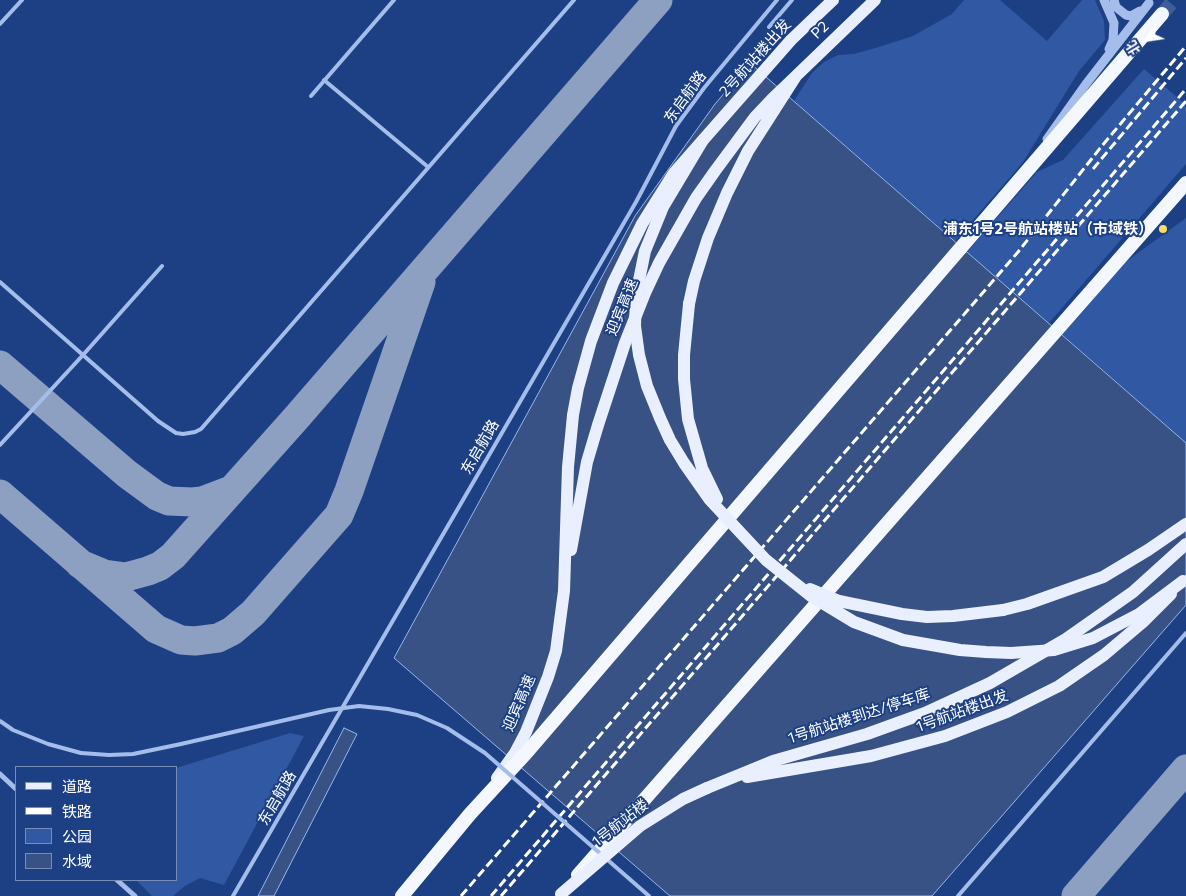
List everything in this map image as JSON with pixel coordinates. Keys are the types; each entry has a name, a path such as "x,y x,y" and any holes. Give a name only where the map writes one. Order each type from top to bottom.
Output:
{"highway":[{"path":"402,896 470,814 534,744 1162,14"},
{"path":"560,895 1186,183"}],"main road":[{"name":"P2","path":"796,76 875,0"},
{"name":"2号航站楼出发","path":"703,140 827,2"},
{"path":"744,537 726,515 715,496 702,468 694,444 688,419 684,379 686,329 694,281 708,238 727,193 748,151 796,76"},
{"name":"迎宾高速","path":"470,814 515,753 548,677 556,651 564,591 587,462 613,377 644,293 696,198 755,117 796,76"},
{"path":"703,140 663,207 644,251 636,296 635,326 639,355 648,386 670,440 710,500 766,560 834,612 877,631 903,640 960,650 1011,653 1054,650 1093,638 1139,614 1184,579"},
{"name":"迎宾高速","path":"564,591 568,459 578,388 591,341 613,283 642,224 674,173 703,140"},
{"path":"790,579 839,601 881,611 926,617 978,614 1027,604 1102,577 1148,550 1186,524"},
{"name":"1号航站楼到达/停车库","path":"707,788 773,761 867,734 925,714 990,683 1066,639 1133,592 1186,544"},
{"name":"1号航站楼出发","path":"707,788 725,782 776,772 881,754 945,736 1007,712 1059,686 1104,655 1144,622 1184,579"},
{"name":"1号航站楼","path":"560,895 640,826 668,808 707,788"}],"street":[{"path":"1104,0 1114,23 1115,31 1106,58"},
{"path":"1024,174 1057,124 1147,6 1132,16 1126,15 1116,7 1114,0"},
{"path":"0,774 15,788"},
{"path":"118,881 135,896"}],"lane":[{"path":"0,24 22,0"},
{"path":"310,96 394,0"},
{"path":"0,282 166,428 183,434 201,429 574,0"},
{"name":"东启航路","path":"233,896 636,202 676,126 704,88 777,0"},
{"path":"769,26 792,0"},
{"path":"324,80 428,167"},
{"path":"0,445 162,266"},
{"path":"958,896 1186,633"},
{"path":"0,721 12,730 48,744 81,753 110,756 132,754 181,744 328,710 352,707 388,709 416,715 447,728 484,754 649,896"}],"green space":[{"path":"964,0 1000,0 1047,41 1082,0 1095,0 1104,21 1105,40 1079,71 1023,162 955,241 794,101 812,73 824,62 838,55 854,54 913,36 952,14"},
{"path":"1144,69 1186,105 1186,164 1049,323 967,252 1037,172 1063,160"},
{"path":"1186,218 1186,443 1062,334 1120,266"},
{"path":"290,733 304,736 224,885 200,878 185,886 173,896 152,896 137,881 178,881 178,767"}],"water":[{"path":"750,63 1186,443 1186,605 932,896 670,896 394,658 635,216 715,104"},
{"path":"344,728 357,734 274,896 258,896"}],"taxiway":[{"path":"80,564 104,574 126,577 160,566 173,556 297,417 658,0"},
{"path":"0,494 156,629 181,640 195,641 218,638 232,631 253,613 339,515 421,282"},
{"path":"0,365 127,474 157,496 169,501 192,502 202,501 231,490"},
{"path":"1076,896 1186,769"}],"tunnel":[{"path":"1162,14 1174,0"}],"railway":[{"path":"461,896 1018,252 1101,147 1186,46"},
{"path":"1093,169 1186,58"},
{"path":"491,896 1186,89"},
{"path":"501,896 1186,101"}],"place":[{"name":"浦东1号2号航站楼站（市域铁）","path":"1163,229"}]}
